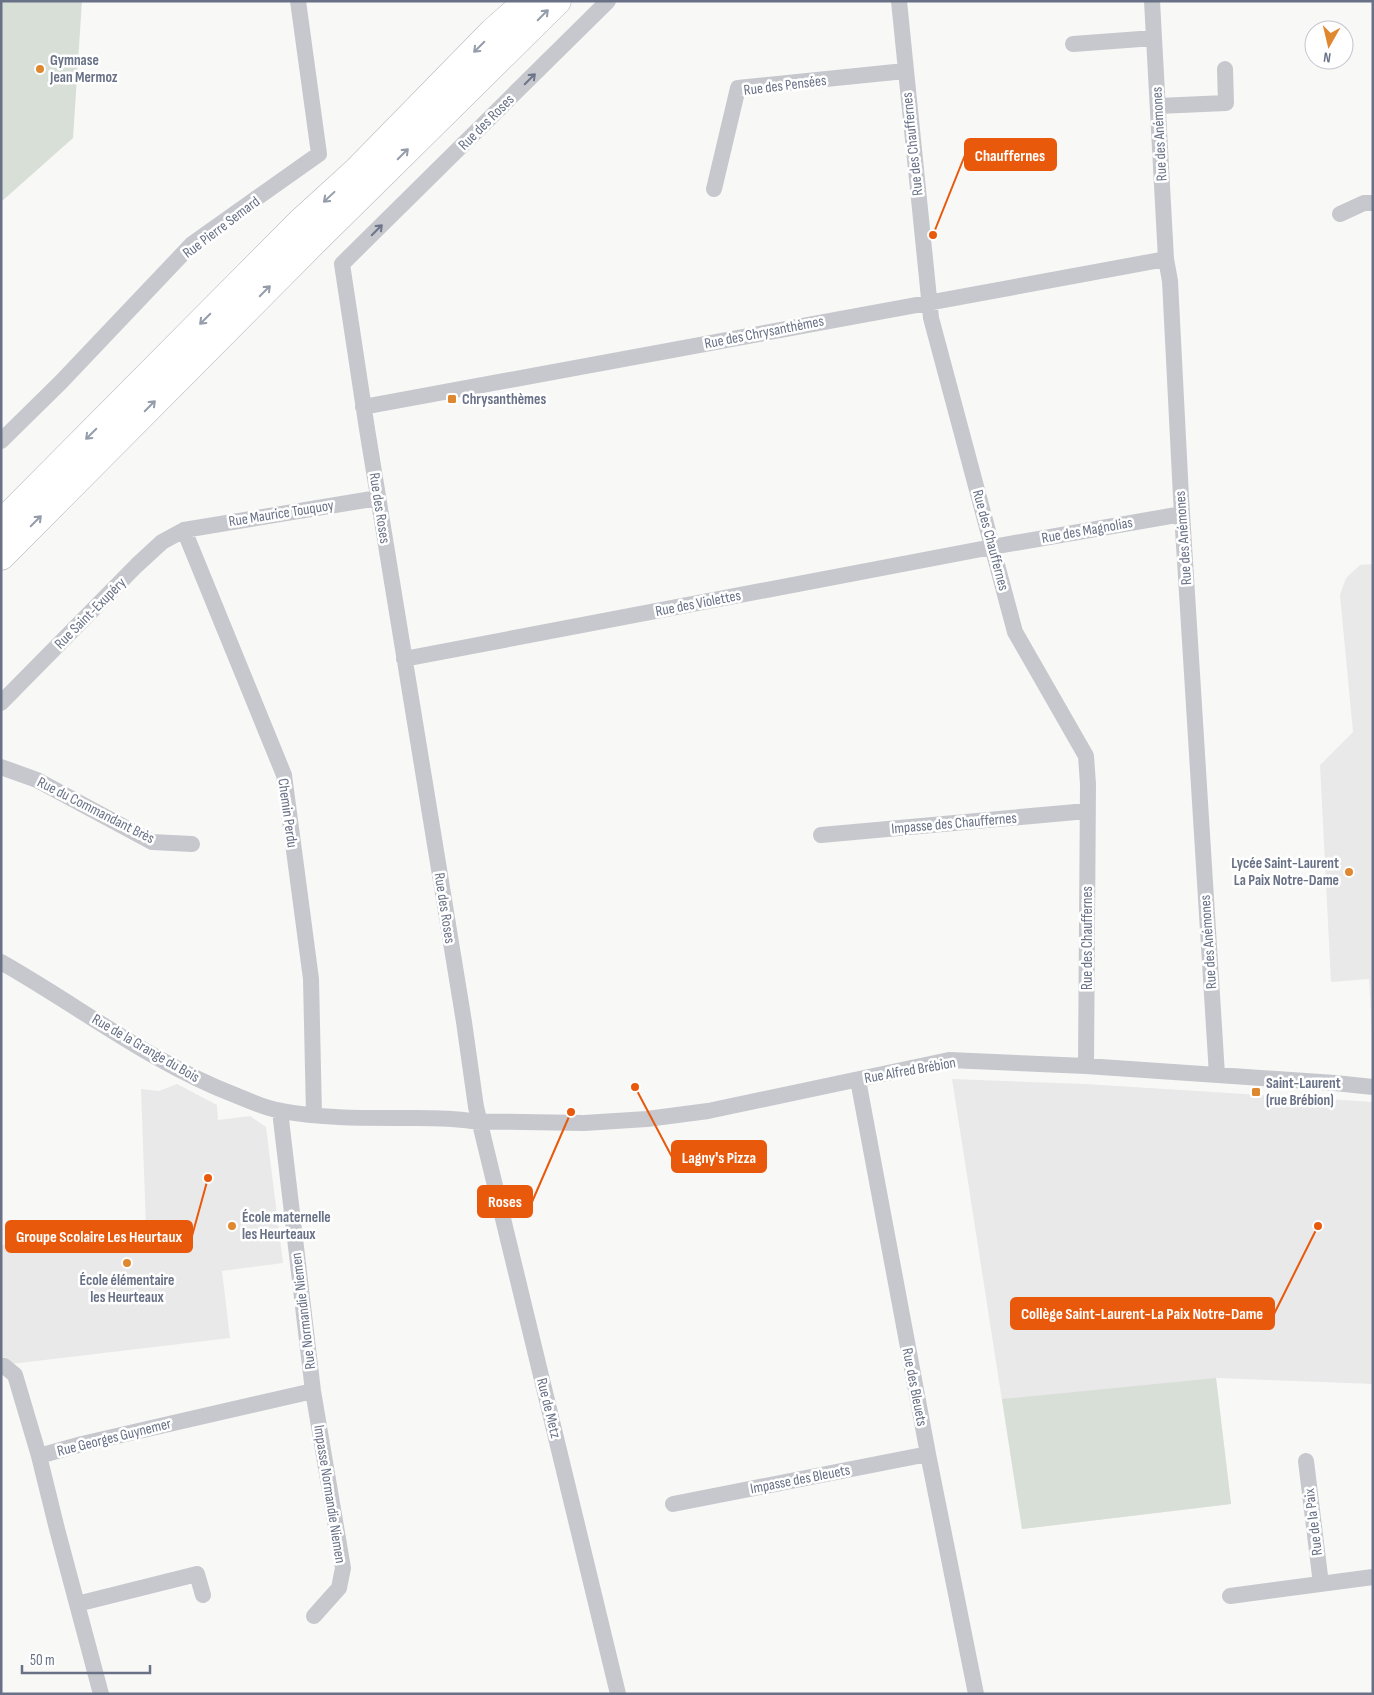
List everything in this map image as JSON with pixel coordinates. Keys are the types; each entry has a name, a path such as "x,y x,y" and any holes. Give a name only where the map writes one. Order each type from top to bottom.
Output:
{"highway":[{"path":"362,179 493,32 528,1"},
{"path":"1,524 362,179 557,1"},
{"path":"1,556 306,233"}],"street":[{"name":"Rue Pierre Semard","path":"1,441 61,382 192,244 319,154 298,1"},
{"name":"Rue des Roses","path":"480,1121 476,1106 464,1022 363,407 342,264 608,1"},
{"name":"Rue des Chauffernes","path":"899,1 931,318 1016,632 1086,756 1088,784 1086,1066"},
{"name":"Rue des Anémones","path":"1152,1 1216,1075"},
{"path":"1073,44 1154,38"},
{"path":"1158,106 1226,103 1225,69"},
{"name":"Rue des Pensées","path":"714,189 738,88 905,71"},
{"path":"1340,214 1364,203 1373,203"},
{"name":"Rue des Chrysanthèmes","path":"363,407 1166,259"},
{"name":"Rue Maurice Touquoy","path":"184,530 378,498"},
{"name":"Rue des Magnolias","path":"992,547 1182,514"},
{"name":"Rue Saint-Exupéry","path":"1,703 137,565 162,542 184,530"},
{"name":"Chemin Perdu","path":"184,530 284,775 311,979 314,1115"},
{"name":"Rue des Violettes","path":"404,659 992,547"},
{"name":"Rue du Commandant Brès","path":"1,767 37,780 152,842 192,844"},
{"name":"Impasse des Chauffernes","path":"821,835 1087,811"},
{"name":"Rue de la Grange du Bois","path":"1,962 166,1063 222,1090 280,1111 365,1118 454,1118 480,1121"},
{"name":"Rue Alfred Brébion","path":"480,1121 584,1123 648,1119 708,1111 949,1060 1086,1066 1335,1082 1373,1087"},
{"name":"Rue des Bleuets","path":"858,1080 928,1454 976,1694"},
{"name":"Rue Normandie Niemen","path":"280,1111 313,1391"},
{"name":"Rue de Metz","path":"480,1121 618,1694"},
{"path":"1,1366 4,1366 15,1375 39,1456"},
{"name":"Rue Georges Guynemer","path":"101,1694 39,1456 121,1435 313,1391"},
{"name":"Impasse Normandie Niemen","path":"313,1391 343,1568 339,1588 314,1616"},
{"name":"Impasse des Bleuets","path":"672,1504 928,1454"},
{"name":"Rue de la Paix","path":"1306,1461 1321,1584"},
{"path":"77,1604 197,1574 203,1595"},
{"path":"1230,1596 1373,1577"}],"shaded area":[{"name":"Gymnase Jean Mermoz","path":"1,1 82,1 73,138 1,202"},
{"name":"Lycée Saint-Laurent La Paix Notre-Dame","path":"1373,564 1373,1049 1369,979 1331,982 1320,765 1353,732 1340,595 1346,578 1360,565"},
{"path":"952,1079 1085,1084 1373,1102 1373,1384 1216,1378 1231,1504 1022,1529"},
{"path":"177,1084 217,1105 218,1120 250,1116 266,1127 283,1263 222,1271 230,1338 11,1364 1,1358 1,1245 146,1228 141,1089 159,1091"},
{"path":"1216,1378 1231,1504 1022,1529 1002,1399"}],"place":[{"name":"Gymnase Jean Mermoz","path":"40,69"},
{"name":"Chauffernes","path":"933,235"},
{"name":"Chrysanthèmes","path":"452,399"},
{"name":"Lycée Saint-Laurent La Paix Notre-Dame","path":"1349,872"},
{"name":"Lagny's Pizza","path":"635,1087"},
{"name":"Saint-Laurent (rue Brébion)","path":"1256,1092"},
{"name":"Roses","path":"571,1112"},
{"name":"Groupe Scolaire Les Heurtaux","path":"208,1178"},
{"name":"École maternelle les Heurteaux","path":"232,1226"},
{"name":"Collège Saint-Laurent-La Paix Notre-Dame","path":"1318,1226"},
{"name":"École élémentaire les Heurteaux","path":"127,1263"}]}
